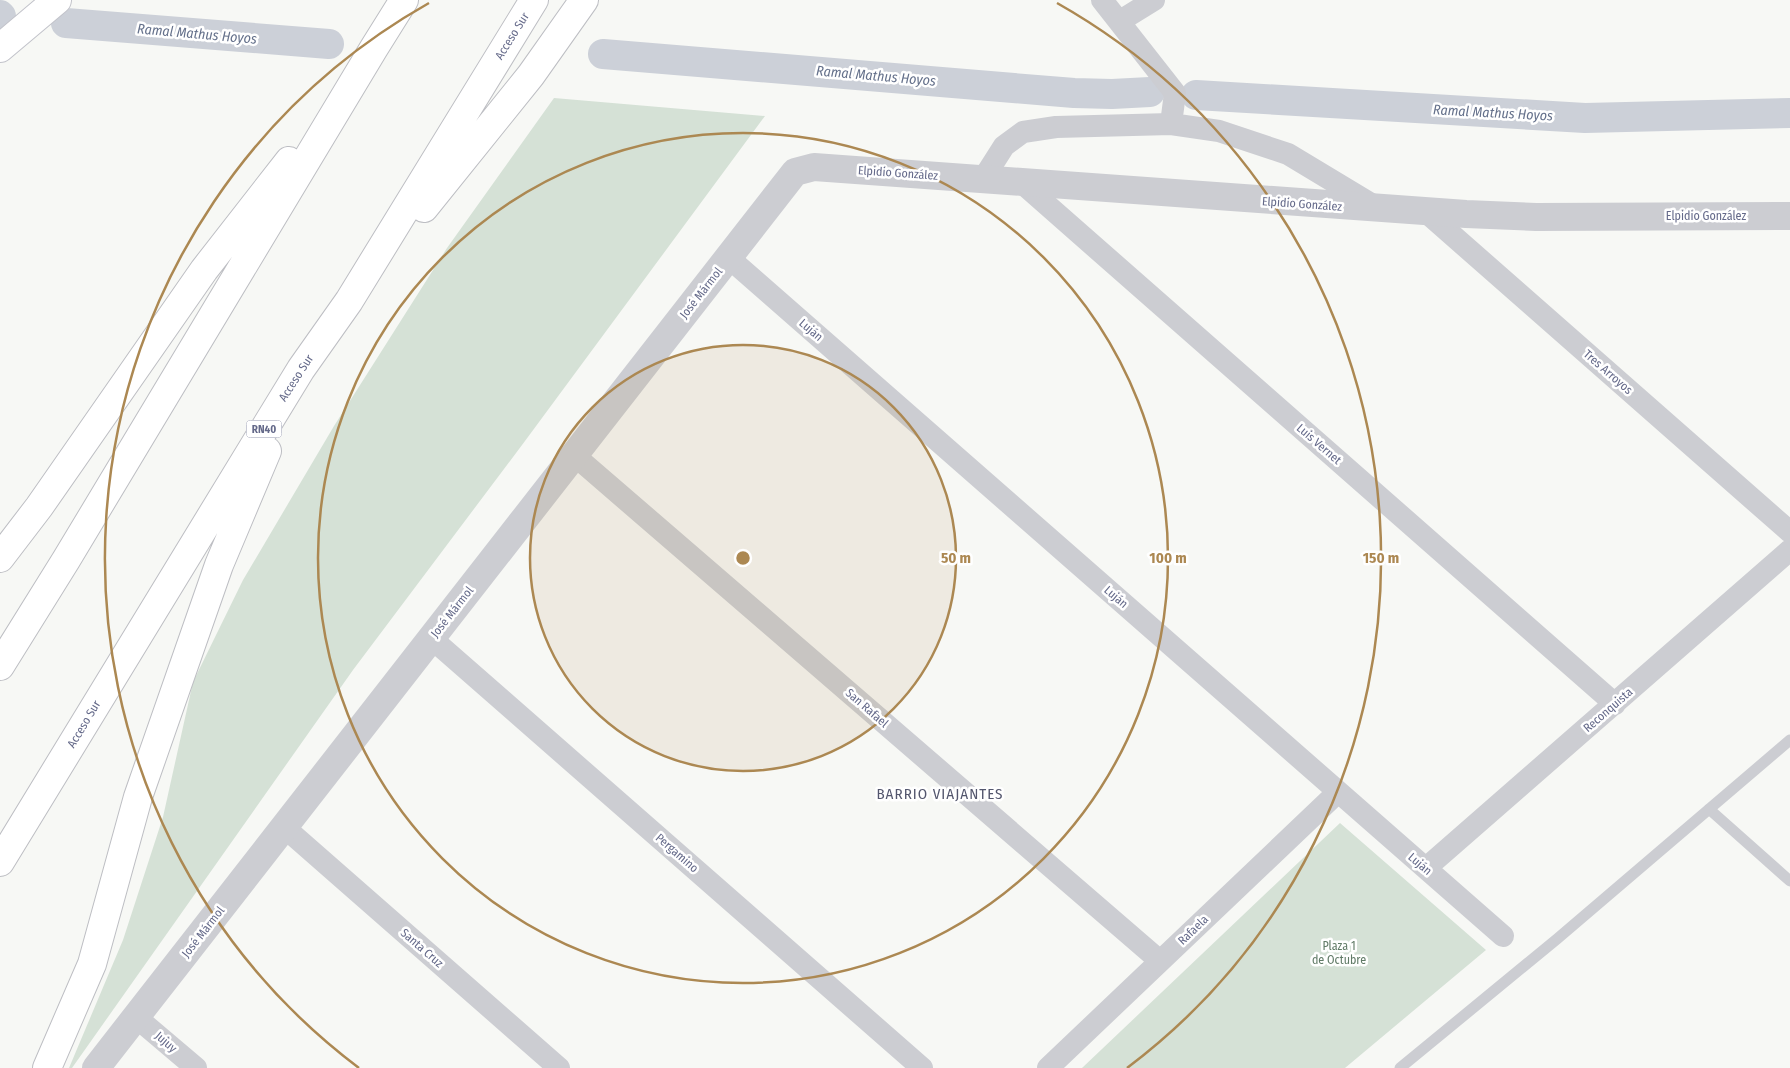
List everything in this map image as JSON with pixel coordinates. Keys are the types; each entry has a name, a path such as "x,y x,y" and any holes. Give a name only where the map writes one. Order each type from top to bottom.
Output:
{"main road":[{"path":"0,48 57,0"},
{"path":"0,558 39,507 204,270 369,57 397,0"},
{"path":"0,666 404,0"},
{"name":"Acceso Sur","path":"0,862 301,369 349,301 534,0"},
{"path":"349,301 531,75 584,0"},
{"path":"46,1068 92,964 138,797 216,574 301,369"}],"street":[{"path":"1102,0 1175,93 1171,124"},
{"path":"1120,22 1154,0"},
{"path":"983,179 1004,146 1023,132 1056,127 1171,124 1218,131 1288,154 1379,209"},
{"name":"Elpidio González","path":"814,167 1426,212 1536,216 1790,216"},
{"name":"José Mármol","path":"96,1068 795,172 814,167"},
{"name":"Luis Vernet","path":"1022,183 1615,704"},
{"name":"Tres Arroyos","path":"1426,212 1790,532"},
{"name":"Luján","path":"729,258 1503,936"},
{"name":"San Rafael","path":"574,455 1160,962"},
{"name":"Reconquista","path":"1426,868 1790,550"},
{"name":"Pergamino","path":"431,638 922,1068"},
{"name":"Rafaela","path":"1048,1068 1338,792"},
{"name":"Santa Cruz","path":"284,827 559,1068"},
{"name":"Jujuy","path":"136,1017 196,1068"}],"lane":[{"path":"1400,1068 1557,939 1790,740"},
{"path":"1710,809 1790,881"}],"green space":[{"path":"554,98 765,116 353,670 72,1068 69,1068 123,940 163,817 193,682 243,580 334,426 447,248"},
{"name":"Plaza 1 de Octubre","path":"1340,823 1486,950 1345,1068 1082,1068"}],"waterway":[{"name":"Ramal Mathus Hoyos","path":"66,23 329,44"},
{"name":"Ramal Mathus Hoyos","path":"603,54 1074,93 1150,92"},
{"name":"Ramal Mathus Hoyos","path":"1196,95 1585,118 1790,113"}],"district":[{"name":"BARRIO VIAJANTES","path":"940,794"}]}
